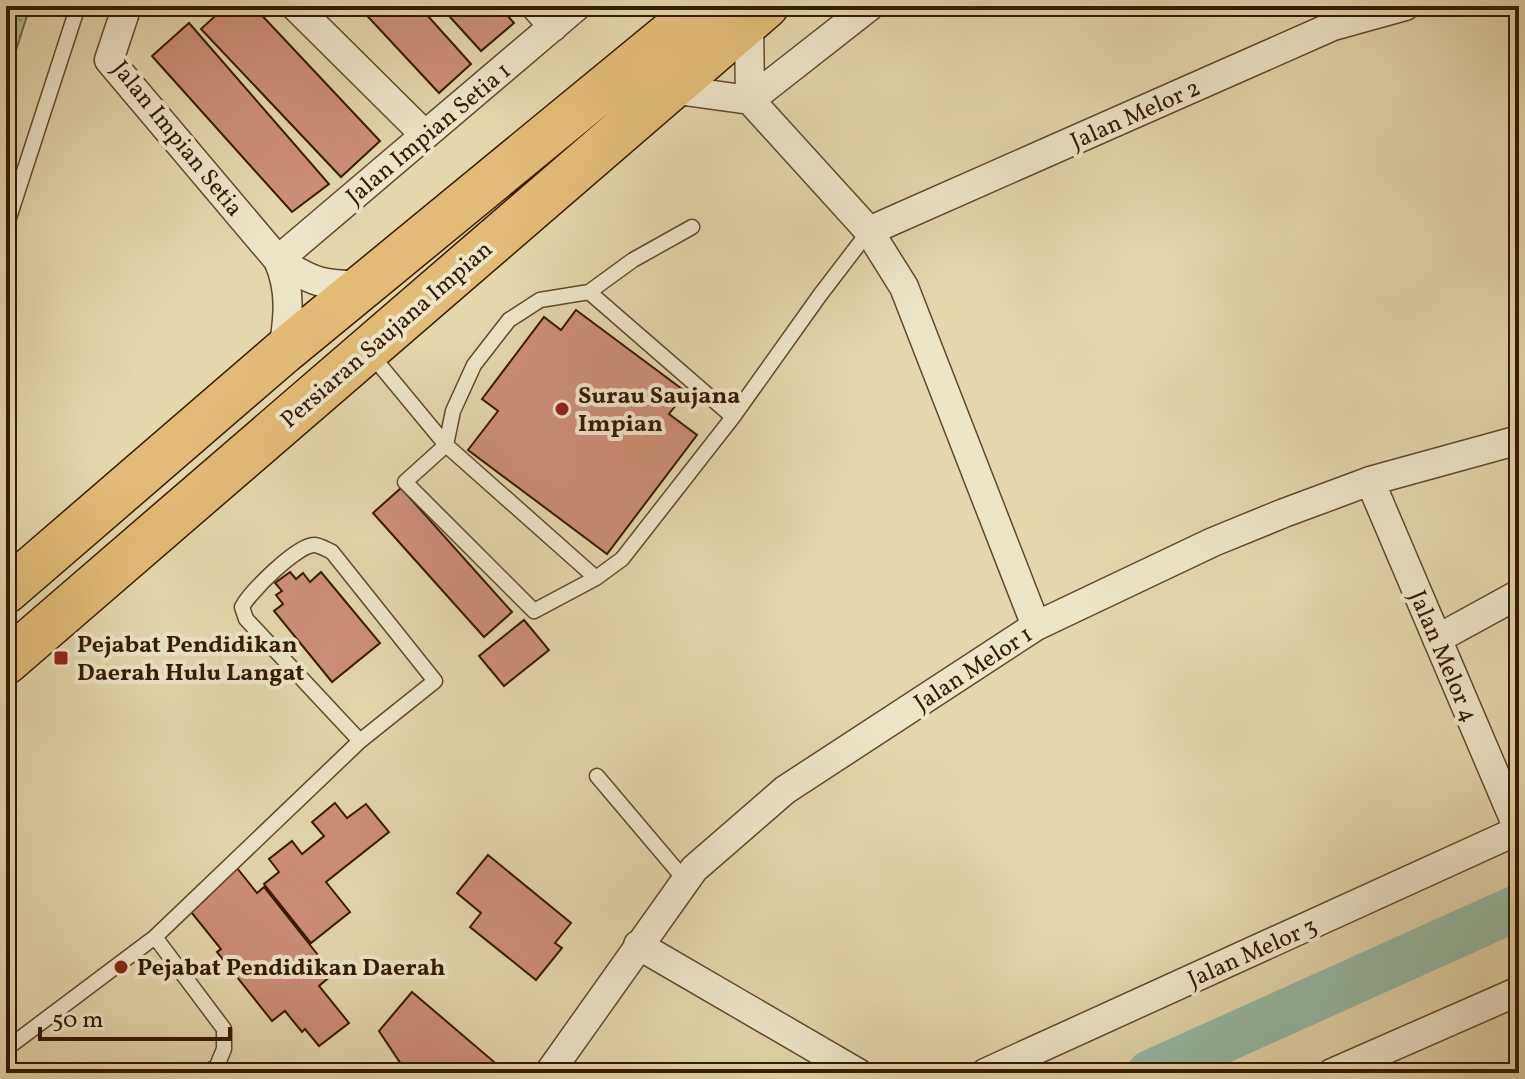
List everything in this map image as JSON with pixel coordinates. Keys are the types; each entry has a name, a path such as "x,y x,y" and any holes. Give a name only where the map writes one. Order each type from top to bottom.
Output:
{"highway":[{"name":"Persiaran Saujana Impian","path":"6,591 283,352 704,6"},
{"name":"Persiaran Saujana Impian","path":"6,662 757,13"}],"street":[{"name":"Jalan Impian Setia","path":"127,6 109,60 278,260 287,280 289,314 283,352"},
{"path":"295,6 425,135"},
{"name":"Jalan Impian Setia 1","path":"278,260 425,135 544,16 577,6"},
{"path":"750,100 870,6"},
{"name":"Jalan Melor 2","path":"869,231 1333,26 1405,6"},
{"path":"750,100 757,13"},
{"path":"670,89 750,100 869,231 904,287 1036,626"},
{"name":"Jalan Impian Setia","path":"278,260 304,277 330,285 366,285"},
{"name":"Jalan Melor 1","path":"549,1073 694,869 785,790 1036,626 1213,542 1370,481 1519,440"},
{"name":"Jalan Melor 4","path":"1370,481 1519,830"},
{"path":"1437,639 1519,594"},
{"name":"Jalan Melor 3","path":"985,1073 1519,830"},
{"path":"638,945 858,1073"},
{"path":"1332,1073 1519,991"}],"lane":[{"path":"6,227 78,6"},
{"path":"692,227 633,260 589,292 540,300 509,320 474,365 453,411 446,445 405,482 534,611 596,578 622,559 733,417 869,231"},
{"path":"589,292 733,417"},
{"path":"368,350 446,445 596,578"},
{"path":"6,1049 155,937 360,741 435,681 332,552 316,545 302,548 248,595 242,607 246,619 360,741"},
{"path":"597,776 685,880"},
{"path":"155,937 224,1029 224,1049 217,1066 205,1073"}],"green space":[{"path":"6,6 30,6 6,82"}],"building":[{"path":"226,6 253,6 380,141 341,177 201,29"},
{"path":"358,6 419,6 471,64 439,93"},
{"path":"440,6 499,6 514,23 481,51"},
{"path":"189,23 329,184 292,212 152,56"},
{"path":"576,310 686,392 669,414 697,435 607,554 468,450 498,411 482,399 544,317 561,330"},
{"path":"401,488 512,612 484,637 373,513"},
{"path":"290,572 296,579 303,573 310,582 321,572 380,643 332,682 274,611 283,604 276,595 282,591 275,583"},
{"path":"524,620 549,650 504,686 479,656"},
{"path":"335,803 347,818 366,804 389,832 326,882 350,912 311,943 264,884 279,872 269,859 292,841 302,854 324,836 312,822"},
{"path":"488,855 571,923 555,943 562,948 536,980 470,927 481,913 457,893"},
{"path":"237,868 257,893 264,887 333,974 319,986 349,1023 319,1046 305,1029 302,1032 285,1011 272,1021 217,952 221,949 187,907"},
{"path":"412,992 500,1067 495,1073 411,1073 401,1064 379,1031"}],"waterway":[{"path":"1150,1073 1519,907"}],"place":[{"name":"Surau Saujana Impian","path":"562,409"},
{"name":"Pejabat Pendidikan Daerah Hulu Langat","path":"61,658"},
{"name":"Pejabat Pendidikan Daerah","path":"121,967"}]}
